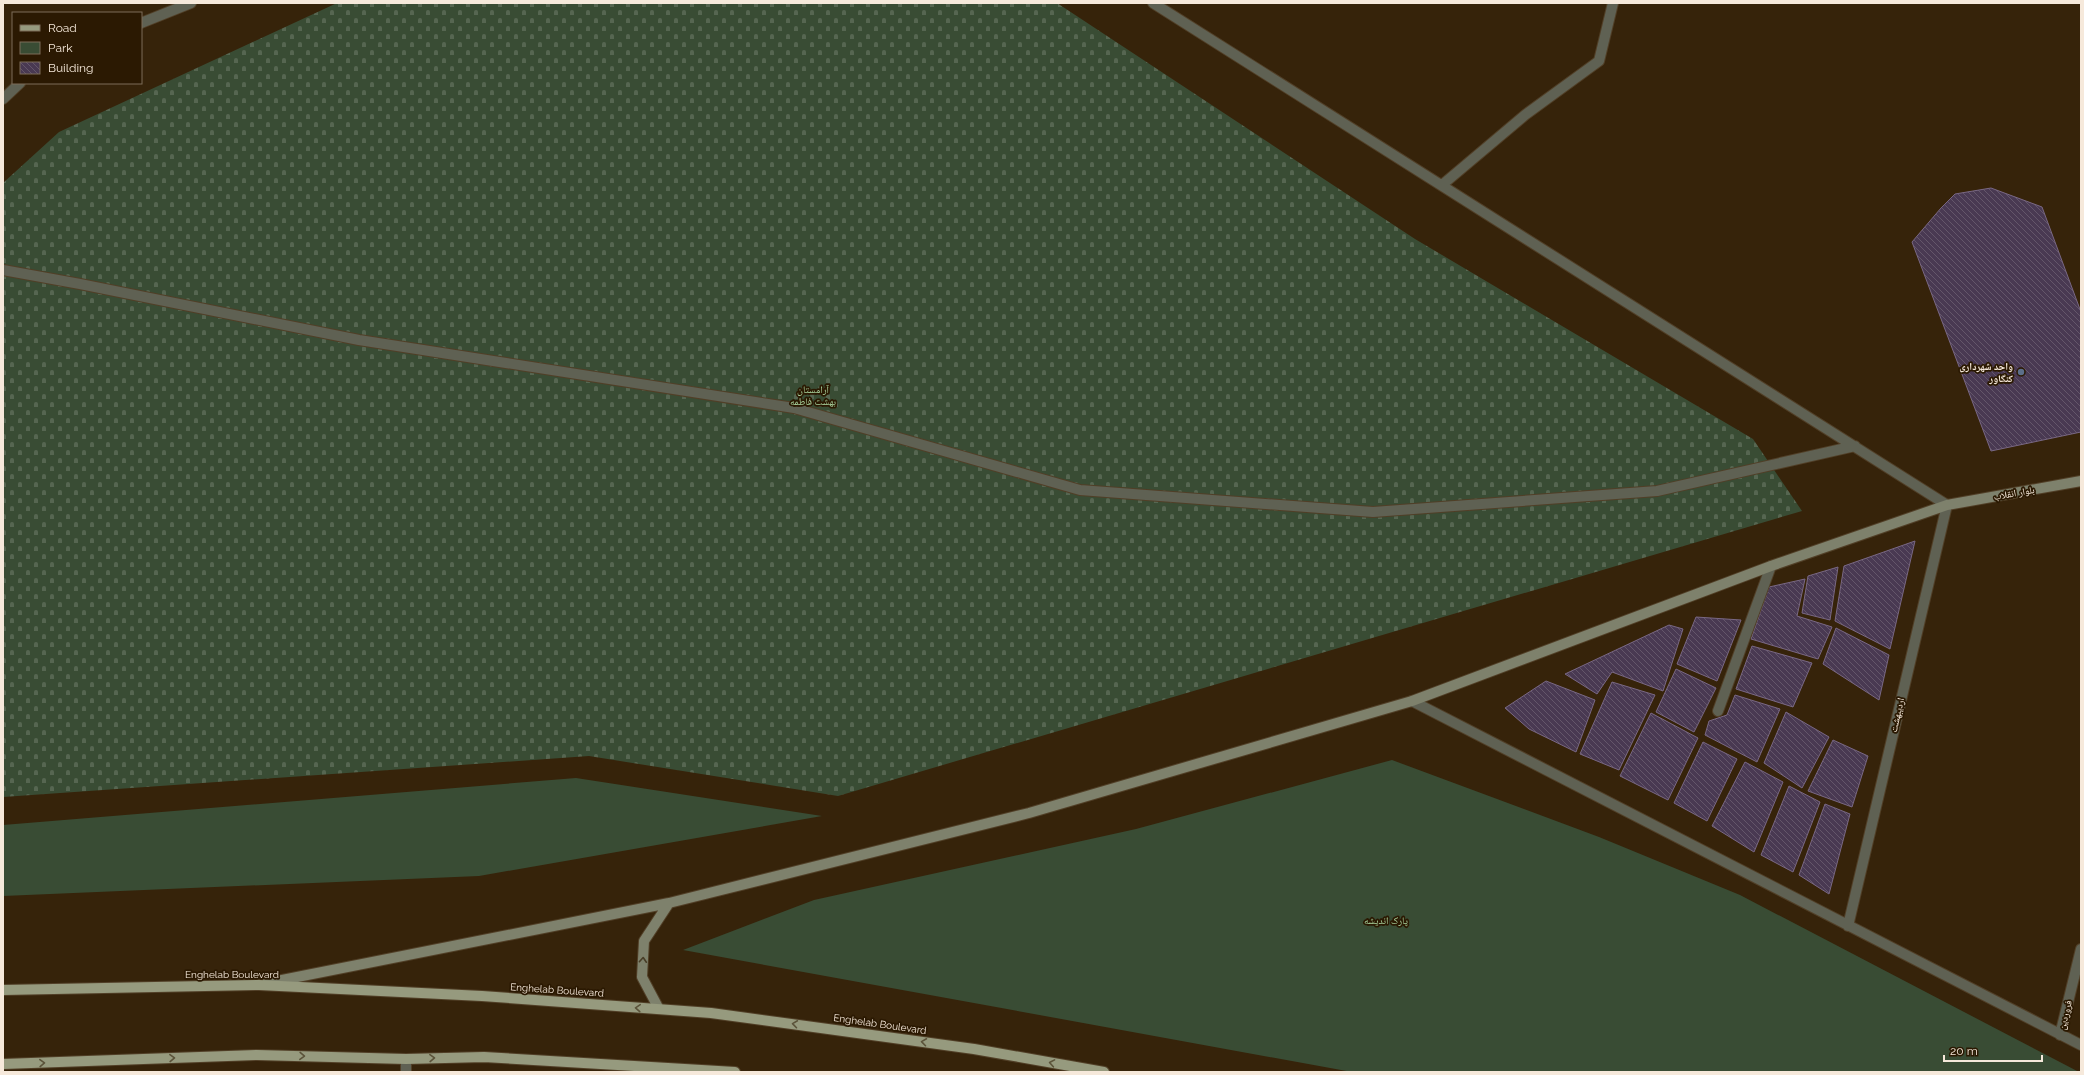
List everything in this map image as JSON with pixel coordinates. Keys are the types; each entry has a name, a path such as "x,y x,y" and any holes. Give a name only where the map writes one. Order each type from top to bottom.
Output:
{"main road":[{"name":"Enghelab Boulevard","path":"3,990 260,985 482,996 659,1009 711,1013 974,1049 1104,1072"},
{"path":"3,1064 257,1055 406,1059 484,1057 735,1072"}],"street":[{"path":"142,23 191,3"},
{"path":"1153,3 1947,505"},
{"path":"1442,185 1524,115 1599,61 1613,3"},
{"path":"3,100 19,84"},
{"path":"3,270 88,285 359,340 794,408 1080,490 1373,512 1657,491 1855,446"},
{"name":"بلوار انقلاب","path":"260,985 669,903 1029,813 1412,702 1771,566 1947,505 2081,481"},
{"name":"اردیبهشت","path":"1848,926 1947,505"},
{"path":"1718,711 1771,566"},
{"path":"1412,702 2081,1045"},
{"path":"659,1009 642,977 644,941 669,903"},
{"name":"فروردین","path":"2060,1035 2081,949"},
{"path":"406,1059 406,1072"}],"green space":[{"name":"آرامستان بهشت فاطمه","path":"337,3 1057,3 1415,239 1753,439 1802,511 838,796 589,756 3,797 3,183 59,132"},
{"name":"پارک اندیشه","path":"1392,760 1599,837 1740,895 2079,1072 1352,1072 683,950 814,900 1136,829"},
{"path":"576,778 822,816 479,876 3,896 3,825"}],"building":[{"name":"واحد شهرداری کنگاور","path":"1991,188 2042,207 2081,312 2081,432 1991,451 1912,242 1955,194"},
{"path":"1915,541 1890,649 1835,621 1844,566"},
{"path":"1838,567 1830,620 1802,613 1808,576"},
{"path":"1805,579 1797,616 1832,627 1818,659 1751,639 1769,587"},
{"path":"1696,617 1741,620 1717,681 1677,664"},
{"path":"1669,625 1683,629 1663,691 1612,672 1597,694 1565,674"},
{"path":"1836,628 1889,655 1879,700 1823,664"},
{"path":"1752,646 1812,663 1793,707 1736,689"},
{"path":"1676,669 1716,688 1694,732 1656,712"},
{"path":"1546,681 1595,700 1576,752 1529,729 1505,708"},
{"path":"1612,682 1655,695 1619,770 1580,754"},
{"path":"1735,695 1780,709 1757,762 1705,735 1709,721 1727,715"},
{"path":"1786,712 1829,737 1802,788 1764,763"},
{"path":"1651,713 1698,738 1668,800 1620,776"},
{"path":"1833,740 1868,756 1852,807 1808,791"},
{"path":"1703,742 1737,759 1707,821 1674,803"},
{"path":"1745,762 1783,782 1754,852 1712,826"},
{"path":"1789,786 1820,802 1793,872 1761,855"},
{"path":"1825,804 1850,814 1829,894 1799,875"}],"place":[{"name":"واحد شهرداری کنگاور","path":"2021,372"}]}
